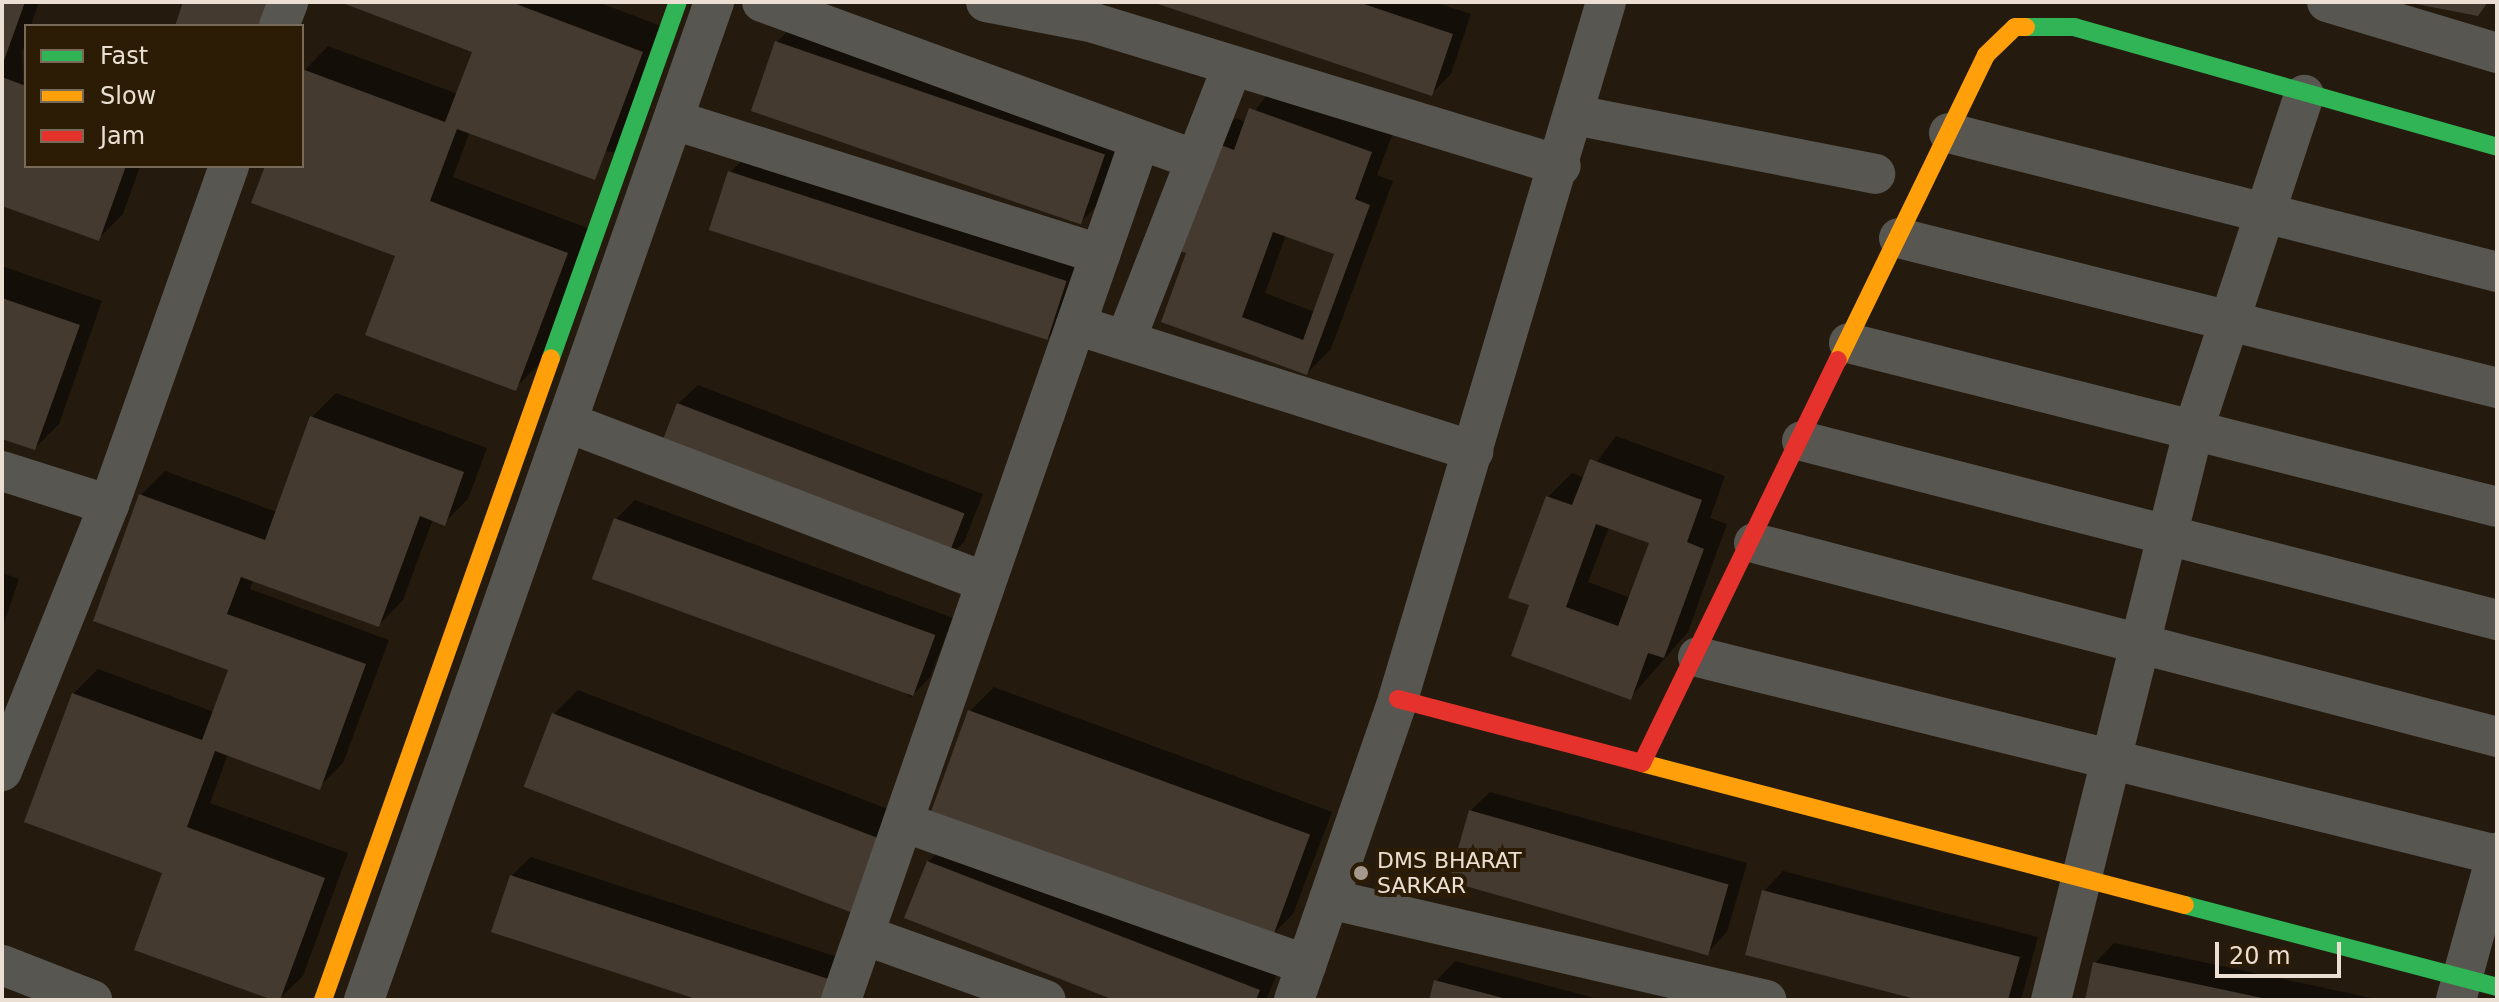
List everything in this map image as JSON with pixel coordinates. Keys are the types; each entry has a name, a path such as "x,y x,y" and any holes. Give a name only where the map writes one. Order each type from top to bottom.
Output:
{"street":[{"path":"280,24 288,2"},
{"path":"323,1000 678,2"},
{"path":"364,1000 569,423 714,2"},
{"path":"762,2 1139,143 1195,160"},
{"path":"986,2 1094,23 1561,166"},
{"path":"903,822 1300,982 1398,699 1561,166 1606,2"},
{"path":"2327,2 2497,53"},
{"path":"1642,763 1754,543 1986,55 2015,27 2074,27 2304,95 2497,147"},
{"path":"1126,339 1232,67"},
{"path":"2051,1000 2079,875 2194,428 2304,95"},
{"path":"1575,115 1875,174"},
{"path":"674,120 1100,254"},
{"path":"1949,133 2264,216 2497,272"},
{"path":"841,1000 1139,143"},
{"path":"2,771 109,505 228,168"},
{"path":"1899,238 2497,388"},
{"path":"1076,325 1474,451"},
{"path":"1849,343 2497,507"},
{"path":"569,423 986,582"},
{"path":"1802,441 2497,620"},
{"path":"2,471 109,505"},
{"path":"1754,543 2497,737"},
{"path":"1398,699 2079,875 2471,988 2497,854 2107,764 1698,657"},
{"path":"1329,899 1766,1000"},
{"path":"864,935 1046,1000"},
{"path":"2,965 96,999"}],"building":[{"path":"2,2 25,2 2,66"},
{"path":"183,2 274,2 267,24 176,24"},
{"path":"340,2 511,2 643,52 595,180 457,129 430,201 568,253 516,391 365,335 395,256 251,203 264,168 304,168 304,70 445,122 472,52"},
{"path":"1152,2 1358,2 1453,34 1432,96"},
{"path":"2406,2 2488,2 2478,16"},
{"path":"775,41 1105,155 1081,225 751,111"},
{"path":"2,77 24,85 24,168 125,168 99,241 2,206"},
{"path":"1249,108 1372,152 1355,199 1370,205 1307,375 1161,322 1186,253 1170,248 1210,141 1234,150","holes":["1273,232 1334,254 1303,340 1242,317"]},
{"path":"728,171 1067,281 1047,340 709,230"},
{"path":"2,298 80,325 35,450 2,439"},
{"path":"677,403 965,513 945,564 658,453"},
{"path":"310,416 464,472 445,526 420,516 379,627 241,577 227,614 366,664 320,790 215,751 187,827 325,878 280,1000 273,1000 134,950 162,873 24,822 72,693 202,740 228,670 93,621 139,494 265,540"},
{"path":"1590,459 1702,500 1687,542 1704,549 1664,658 1648,653 1631,700 1511,656 1529,605 1508,598 1546,496 1572,505","holes":["1596,524 1649,543 1618,626 1566,607"]},
{"path":"614,518 935,635 913,696 592,579"},
{"path":"968,710 1310,834 1270,943 928,819"},
{"path":"552,713 891,843 863,917 524,787"},
{"path":"1469,810 1729,884 1708,956 1449,881"},
{"path":"927,861 1260,990 1256,1000 1114,1000 904,918"},
{"path":"510,875 841,983 836,1000 699,1000 491,932"},
{"path":"1762,890 2020,957 2008,1000 1919,1000 1745,955"},
{"path":"2093,962 2267,999 2267,1000 2085,1000"},
{"path":"1434,980 1507,999 1507,1000 1429,1000"}],"traffic: fast":[{"path":"551,358 678,2"},
{"path":"2026,27 2074,27 2497,147"},
{"path":"2185,905 2497,987"}],"traffic: slow":[{"path":"1838,360 1986,55 2015,27 2026,27"},
{"path":"323,1000 551,358"},
{"path":"1642,763 2185,905"}],"traffic: jam":[{"path":"1642,763 1838,360"},
{"path":"1398,699 1642,763"}],"place":[{"name":"DMS BHARAT SARKAR","path":"1361,873"}]}
